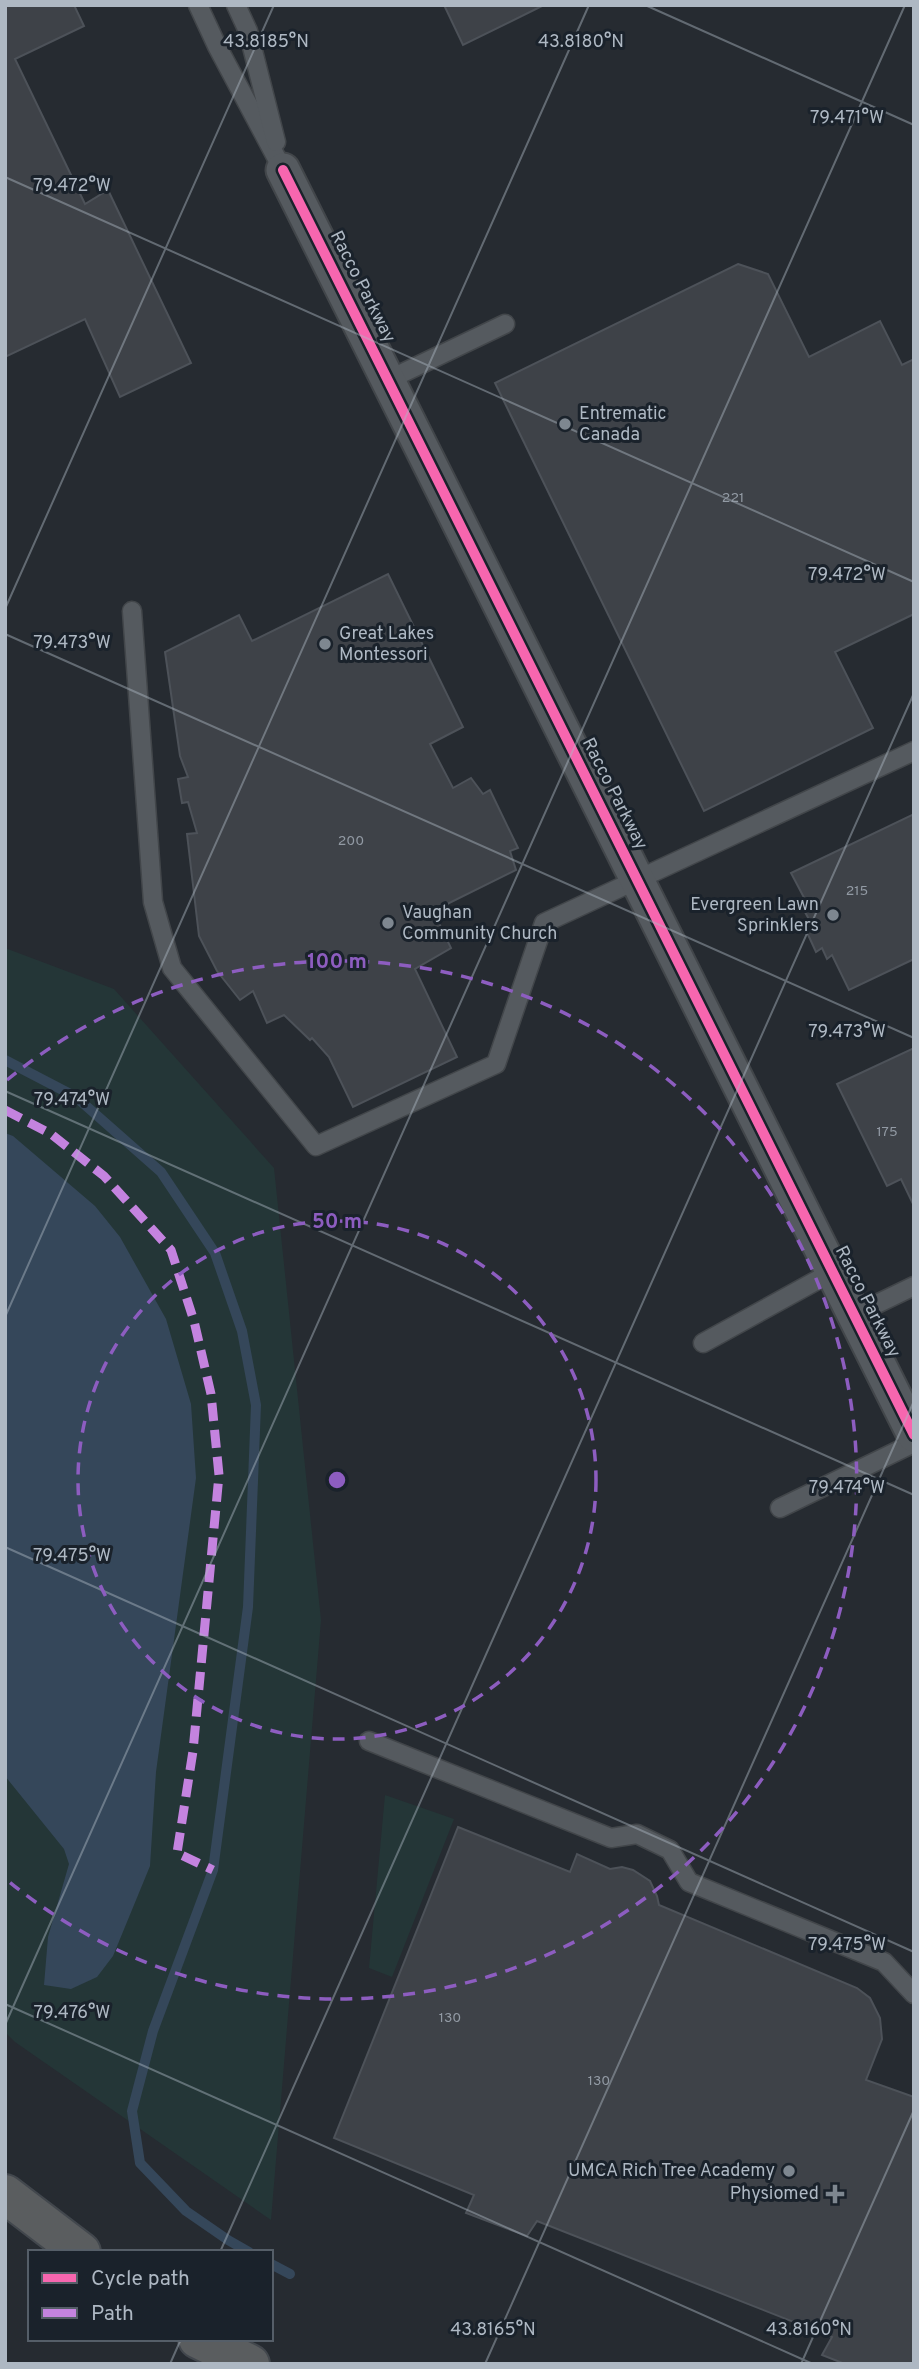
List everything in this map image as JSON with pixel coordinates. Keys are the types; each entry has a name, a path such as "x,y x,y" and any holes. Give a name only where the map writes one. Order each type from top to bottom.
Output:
{"highway":[{"path":"5,2194 78,2250"},
{"path":"202,2341 250,2364"}],"street":[{"name":"Racco Parkway","path":"284,170 914,1435"}],"lane":[{"path":"198,5 217,46 284,170"},
{"path":"236,5 248,31 284,170"},
{"path":"388,380 505,324"},
{"path":"132,611 153,902 172,968 316,1146 496,1064 544,923 914,751"},
{"path":"703,1343 832,1272"},
{"path":"854,1315 914,1286"},
{"path":"780,1508 914,1443"},
{"path":"369,1741 611,1838 637,1835 670,1850 689,1882 884,1962 914,1994"}],"shaded area":[{"path":"5,948 114,989 274,1168 321,1620 271,2220 15,2042 5,2032"},
{"path":"385,1795 454,1819 392,1977 369,1968"}],"water":[{"path":"5,1133 13,1136 95,1206 120,1237 166,1319 191,1404 196,1478 156,1772 150,1866 113,1956 97,1977 71,1989 44,1985 48,1937 69,1864 64,1849 5,1776"}],"building":[{"path":"5,5 74,5 84,26 15,59 85,204 108,190 191,363 120,397 85,319 5,357"},
{"path":"444,5 544,5 463,45"},
{"path":"738,264 768,274 809,357 880,321 902,365 914,359 914,614 835,652 873,728 704,811 495,383"},
{"path":"388,574 463,727 430,744 453,788 471,778 483,794 490,790 518,848 510,851 516,870 433,911 451,948 415,969 457,1057 353,1107 329,1057 312,1038 310,1040 284,1015 267,1023 253,991 240,1000 217,971 199,936 187,834 197,833 188,802 182,803 178,779 188,777 180,756 165,652 239,615 252,641"},
{"path":"914,814 914,959 849,990 832,955 827,959 822,948 816,952 804,926 811,923 805,912 810,909 791,873"},
{"path":"914,1048 914,1206 901,1179 887,1186 837,1084"},
{"path":"458,1827 570,1872 577,1854 610,1869 622,1867 633,1870 650,1881 659,1905 857,1988 870,1998 880,2018 882,2039 866,2080 914,2097 914,2364 845,2364 822,2355 832,2337 537,2221 527,2236 466,2213 474,2195 334,2138"}],"waterway":[{"path":"5,1060 76,1097 161,1172 215,1253 242,1331 256,1405 248,1607 213,1870 153,2031 132,2111 140,2163 186,2211 246,2250"},
{"path":"273,2265 290,2274"}],"marked path":[{"path":"5,1110 51,1134 104,1176 171,1250 194,1321 211,1394 219,1475 193,1751 177,1853 213,1870"}],"cycle path":[{"path":"283,170 914,1435"}],"place":[{"name":"Entrematic Canada","path":"565,424"},
{"name":"Great Lakes Montessori","path":"325,644"},
{"name":"Evergreen Lawn Sprinklers","path":"833,915"},
{"name":"Vaughan Community Church","path":"388,923"},
{"name":"UMCA Rich Tree Academy","path":"789,2171"},
{"name":"Physiomed","path":"835,2194"}]}
